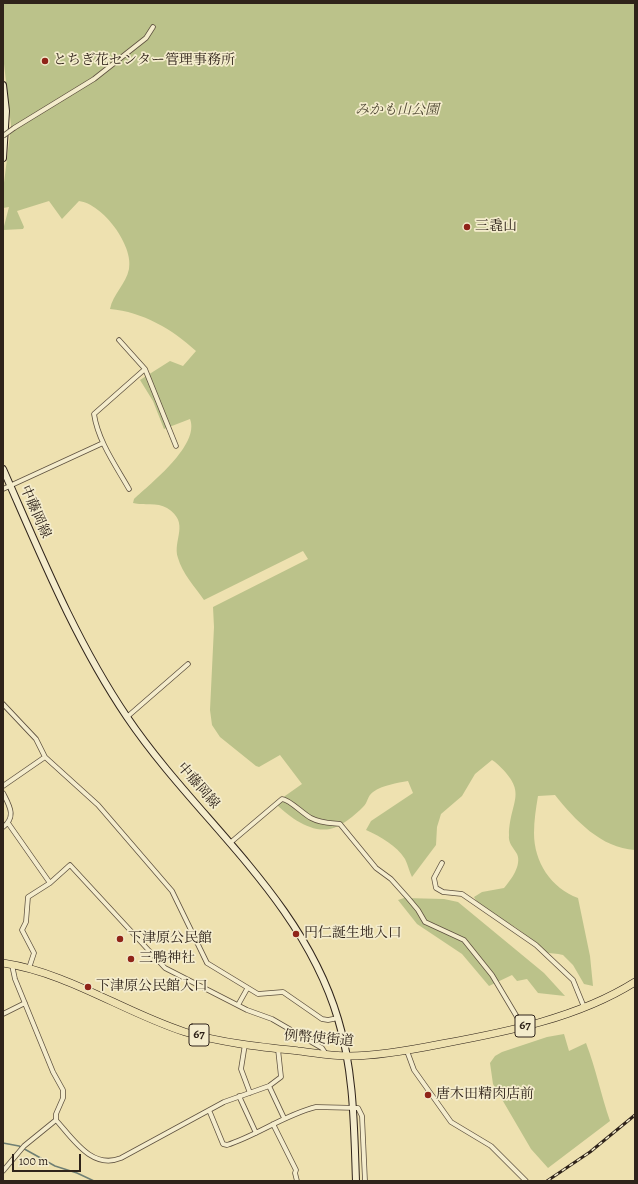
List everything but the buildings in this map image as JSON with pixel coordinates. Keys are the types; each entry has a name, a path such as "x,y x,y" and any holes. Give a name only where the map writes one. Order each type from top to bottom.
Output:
{"main road":[{"path":"3,85 6,111 3,158"},
{"name":"中藤岡線","path":"3,469 75,628 127,717 163,764 277,900 298,932 321,973 338,1018 346,1056 353,1107 356,1181"},
{"name":"例幣使街道","path":"3,963 55,975 183,1031 245,1044 346,1056 408,1050 522,1027 584,1007 621,991 635,982"}],"street":[{"path":"3,136 94,79 146,38 153,27"},
{"path":"119,340 144,369 176,446"},
{"path":"130,490 104,443 94,414 144,369"},
{"path":"3,489 104,443"},
{"path":"127,717 188,664"},
{"path":"3,704 36,739 45,757 98,805 172,891 207,963 247,989 262,995 283,992 322,1019 328,1020 338,1018"},
{"path":"3,786 45,757"},
{"path":"3,793 12,814 8,823 3,826"},
{"path":"230,843 284,799 317,821 340,824 376,868 392,879 418,910 425,922 464,940 492,975 522,1027"},
{"path":"8,823 50,883"},
{"path":"442,863 434,878 436,888 442,892 462,894 536,945 573,980 584,1007"},
{"path":"29,968 34,953 22,930 26,922 28,897 50,883 70,865 161,965 238,1005 272,1019 318,1045 326,1054"},
{"path":"3,1171 24,1146 56,1120 64,1093 53,1072 15,979 12,964"},
{"path":"238,1005 247,989"},
{"path":"3,1014 26,1003"},
{"path":"245,1044 241,1070 250,1092"},
{"path":"56,1120 82,1149 93,1157 106,1161 121,1158 209,1110 238,1096 269,1086 281,1077 278,1049"},
{"path":"408,1050 414,1070 451,1122 491,1146 526,1181"},
{"path":"269,1086 284,1118"},
{"path":"238,1096 256,1133"},
{"path":"209,1110 224,1145 233,1143 256,1133 284,1118 316,1107 358,1108 361,1111 365,1181"},
{"path":"273,1124 296,1170 295,1173 297,1181"}],"green space":[{"name":"みかも山公園","path":"3,3 635,3 635,850 611,844 600,838 580,823 555,795 538,796 534,828 537,854 546,873 560,888 568,894 578,898 590,956 593,986 584,984 573,965 563,955 547,953 541,950 523,933 488,911 477,902 474,897 482,892 504,888 513,877 518,863 517,854 509,840 510,823 516,797 515,789 512,781 495,762 492,760 475,774 462,796 441,814 437,827 436,845 412,877 402,854 382,838 366,830 371,821 413,793 408,781 386,786 373,792 363,807 339,826 322,830 307,826 286,813 275,803 302,784 280,755 259,767 256,766 220,737 212,725 210,710 214,627 213,607 308,559 303,551 204,600 180,564 177,551 179,526 178,520 174,514 163,506 133,503 134,499 162,474 181,452 188,440 191,429 190,419 164,429 153,401 140,380 170,361 183,366 196,351 167,329 156,323 134,314 110,309 129,269 129,260 127,249 122,238 107,218 98,210 79,201 62,219 49,201 17,211 24,227 23,229 3,230 9,207 3,208 3,191 11,126 3,55"},
{"path":"404,898 444,899 458,902 544,973 565,996 538,993 527,979 517,981 512,975 489,986 462,954 417,924 398,900"},
{"path":"564,1034 569,1051 586,1043 610,1121 548,1168 531,1149 493,1084 490,1063 495,1056 502,1052 547,1037"}],"waterway":[{"path":"3,1143 19,1146 55,1166 77,1173 94,1181"}],"railway":[{"path":"547,1181 590,1152 635,1115"}],"place":[{"name":"とちぎ花センター管理事務所","path":"45,61"},
{"name":"三毳山","path":"467,227"},
{"name":"円仁誕生地入口","path":"296,934"},
{"name":"下津原公民館","path":"120,939"},
{"name":"三鴨神社","path":"131,959"},
{"name":"下津原公民館入口","path":"88,987"},
{"name":"唐木田精肉店前","path":"428,1095"}]}
